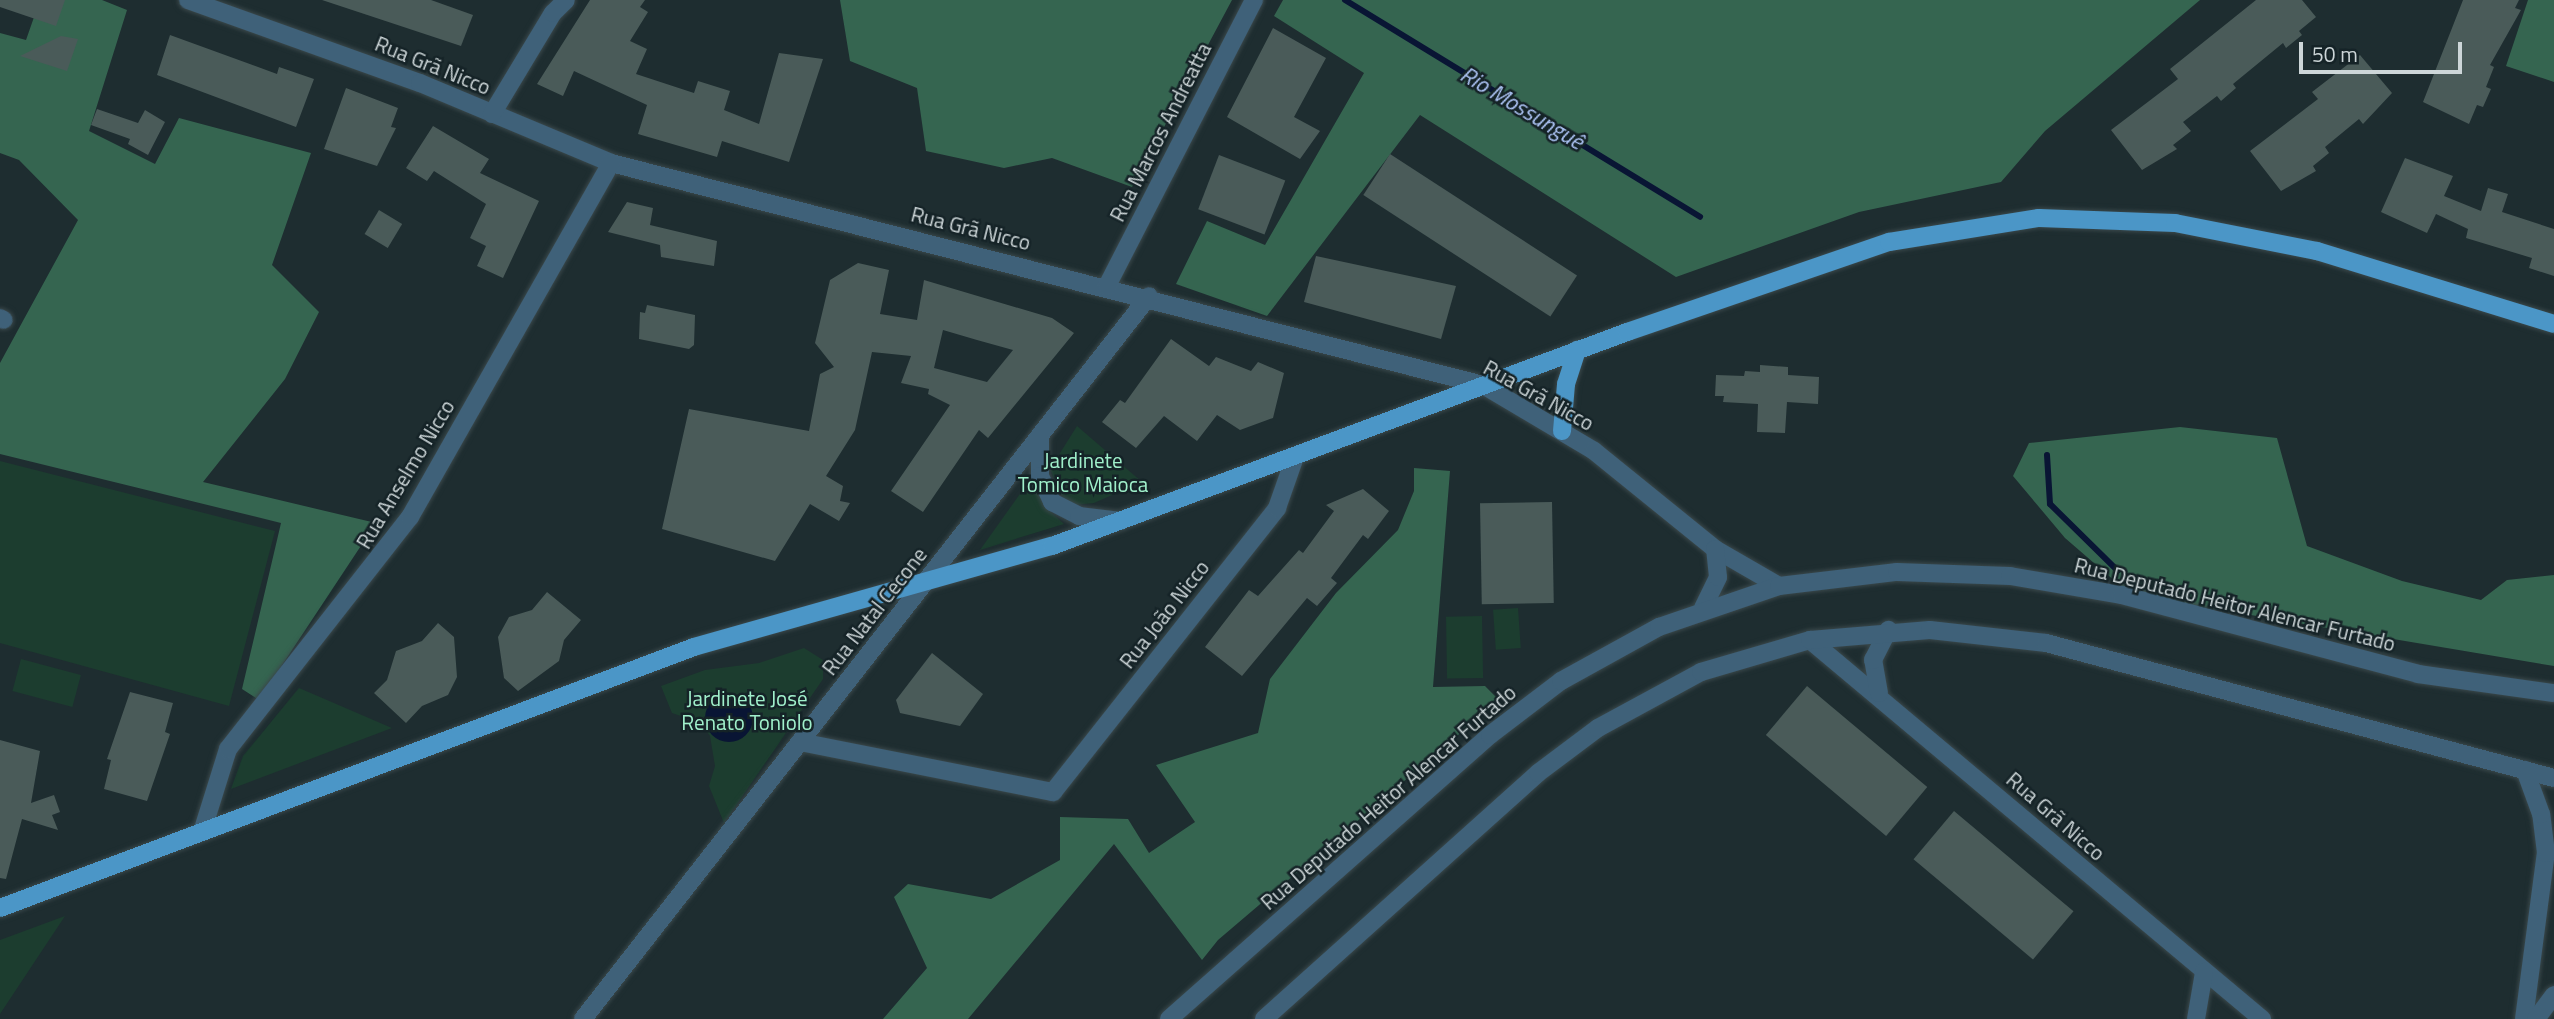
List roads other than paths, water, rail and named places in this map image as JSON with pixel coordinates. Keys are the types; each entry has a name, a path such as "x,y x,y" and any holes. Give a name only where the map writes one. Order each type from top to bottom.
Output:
{"main road":[{"path":"0,908 694,647 924,584 1123,521 1577,350 1850,252 1930,233 2045,218 2150,220 2276,240 2554,324"},
{"path":"1562,431 1566,384 1577,350"}],"street":[{"name":"Rua Grã Nicco","path":"188,0 372,64 611,163 1149,296 1483,385 1562,431 1626,473 1715,549 1779,586"},
{"path":"492,114 553,13 566,0"},
{"name":"Rua Marcos Andreatta","path":"1107,286 1254,0"},
{"name":"Rua Anselmo Nicco","path":"202,832 228,749 410,517 611,163"},
{"name":"Rua Natal Cecone","path":"583,1019 1149,296"},
{"path":"1040,435 1040,476 1052,502 1079,516 1123,521"},
{"name":"Rua João Nicco","path":"800,742 1053,792 1277,508 1295,457"},
{"path":"1703,608 1718,577 1715,549"},
{"name":"Rua Deputado Heitor Alencar Furtado","path":"1170,1019 1522,709 1606,653 1703,608 1779,586 1897,572 2010,576 2122,596 2418,674 2554,693"},
{"path":"1879,693 1874,660 1888,630"},
{"path":"1264,1019 1538,773 1598,728 1700,671 1810,640 1888,630 1974,632 2076,649 2554,778"},
{"name":"Rua Grã Nicco","path":"1810,640 1879,693 2262,1019"},
{"path":"2524,1019 2550,848 2525,770"},
{"path":"2540,900 2554,917"},
{"path":"2196,1019 2204,972"},
{"path":"2536,1019 2554,996"}],"water":[{"path":"729,694 746,701 753,718 746,735 729,742 712,735 705,718 712,701"}],"waterway":[{"name":"Rio Mossunguê","path":"1345,0 1700,217"},
{"name":"Rio Mossunguê","path":"2047,455 2050,504 2118,571"}],"park label":[{"name":"Jardinete Tomico Maioca","path":"1083,472"},
{"name":"Jardinete José Renato Toniolo","path":"747,710"}]}
